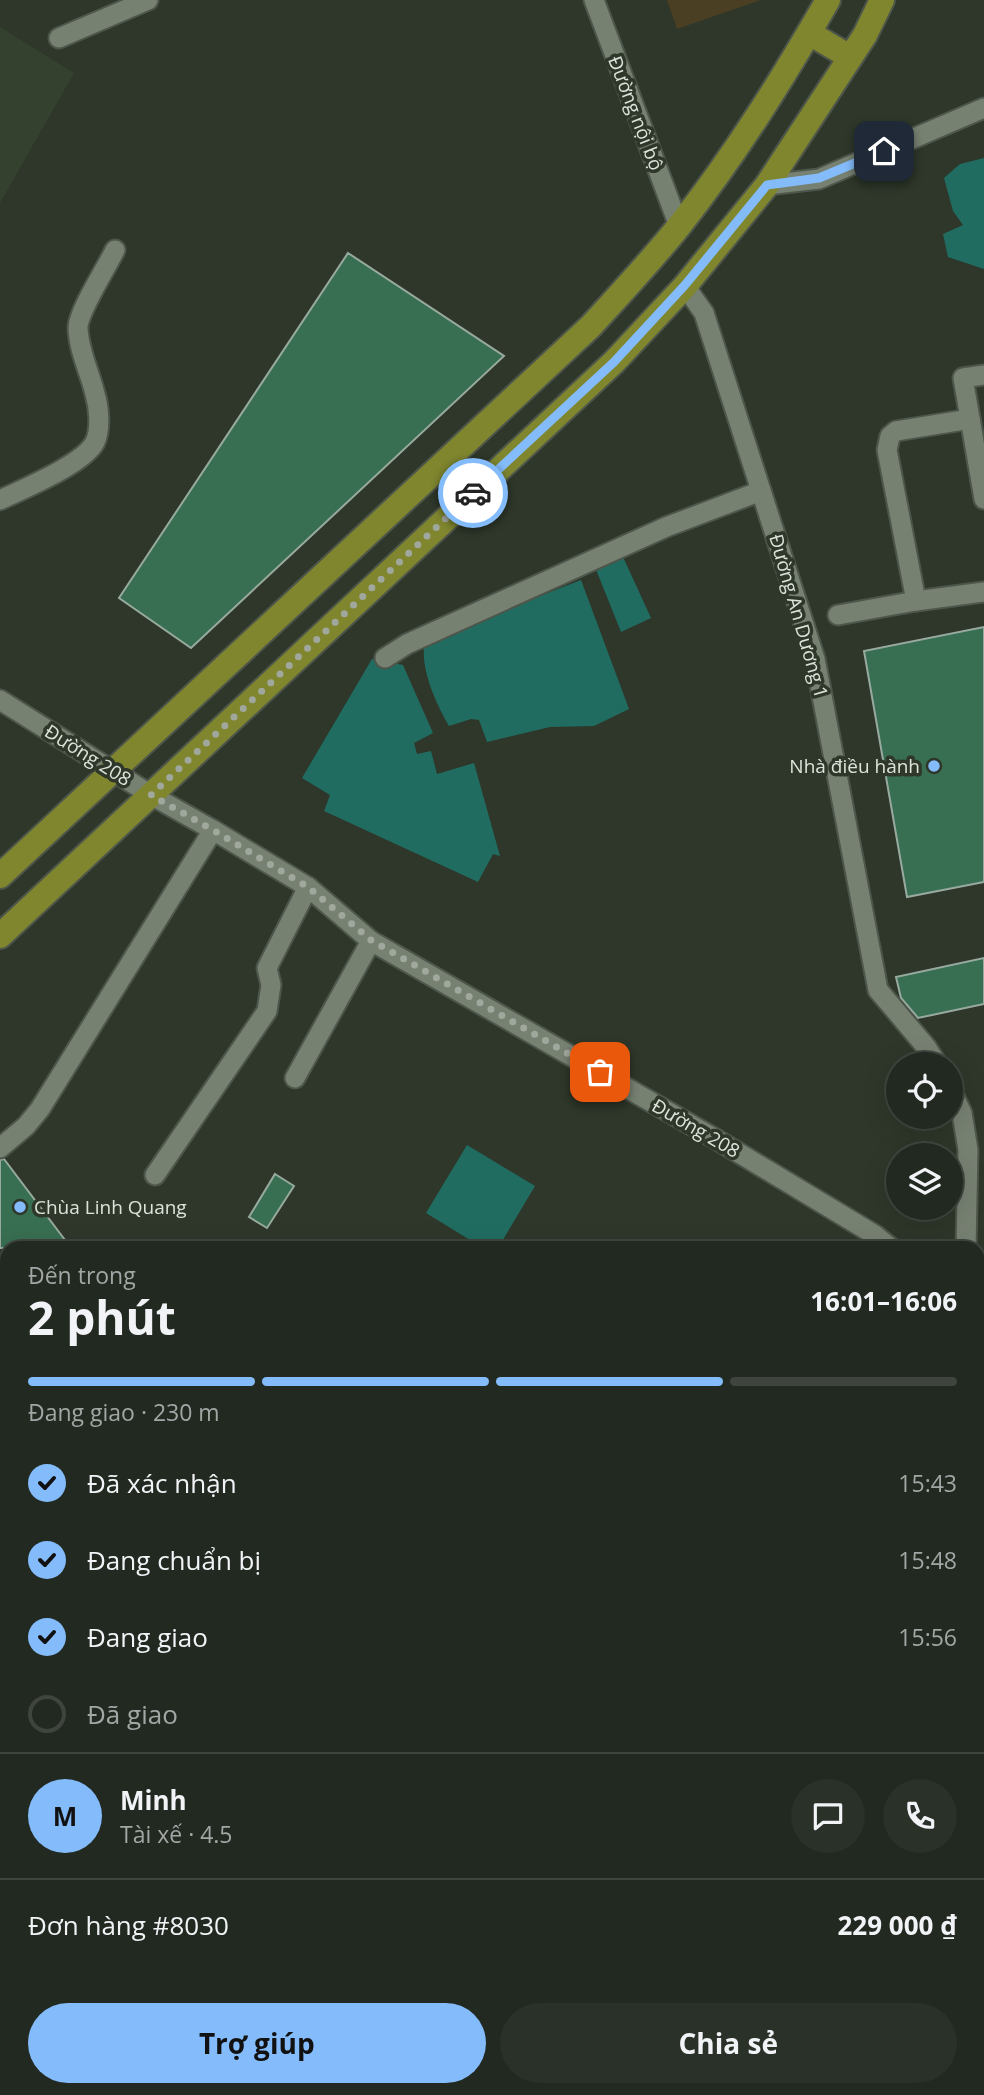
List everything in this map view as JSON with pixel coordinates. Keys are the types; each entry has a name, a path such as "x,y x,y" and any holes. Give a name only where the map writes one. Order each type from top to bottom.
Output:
{"main road":[{"path":"0,877 591,326 679,226 723,168 781,81 828,0"},
{"path":"0,936 614,362 685,285 767,185 865,35 882,0"},
{"path":"809,33 850,57"}],"street":[{"path":"59,38 148,0"},
{"name":"Đường nội bộ","path":"594,0 679,226"},
{"path":"767,185 819,178 984,108"},
{"path":"0,500 79,459 95,442 99,419 96,397 81,346 78,325 115,250"},
{"name":"Đường An Dương 1","path":"685,285 704,313 816,659 878,990 930,1052"},
{"path":"984,375 963,378 984,499"},
{"path":"916,601 887,450 888,443 896,431 970,419"},
{"path":"385,658 414,641 653,533 761,491"},
{"path":"838,615 984,592"},
{"name":"Đường 208","path":"0,700 151,795 308,887 371,940 714,1138 867,1241"},
{"path":"0,1148 26,1126 40,1109 213,830"},
{"path":"155,1175 267,1011 271,985 267,968 308,887"},
{"path":"295,1078 371,940"},
{"path":"963,1119 968,1150 966,1241"}],"shaded area":[{"path":"667,0 761,0 677,29"},
{"path":"0,27 74,73 0,203"}],"water":[{"path":"984,158 984,269 948,257 943,234 963,225 953,211 944,178 960,164"},
{"path":"623,557 651,618 621,632 595,567"},
{"path":"581,580 629,709 594,726 550,727 487,742 479,720 471,719 449,726 434,696 427,673 424,662 425,641"},
{"path":"372,659 403,665 433,733 414,743 417,754 431,751 437,774 474,763 500,856 493,854 478,882 324,811 330,795 302,778"},
{"path":"467,1145 535,1186 502,1241 472,1241 426,1213"}],"building":[{"path":"348,253 504,356 191,648 119,598"},
{"name":"Nhà điều hành","path":"984,627 984,882 907,897 864,651"},
{"path":"984,958 984,1004 918,1018 901,998 896,977"},
{"name":"Chùa Linh Quang","path":"4,1159 66,1241 0,1241 0,1160"},
{"path":"275,1174 294,1186 267,1228 249,1217"}],"way so far":[{"path":"473,493 151,795 308,887 371,940 600,1072"}],"place":[{"name":"Nhà điều hành","path":"934,766"},
{"name":"Chùa Linh Quang","path":"20,1207"}],"route":[{"path":"473,493 614,362 685,285 767,185 809,181 884,151"}]}
